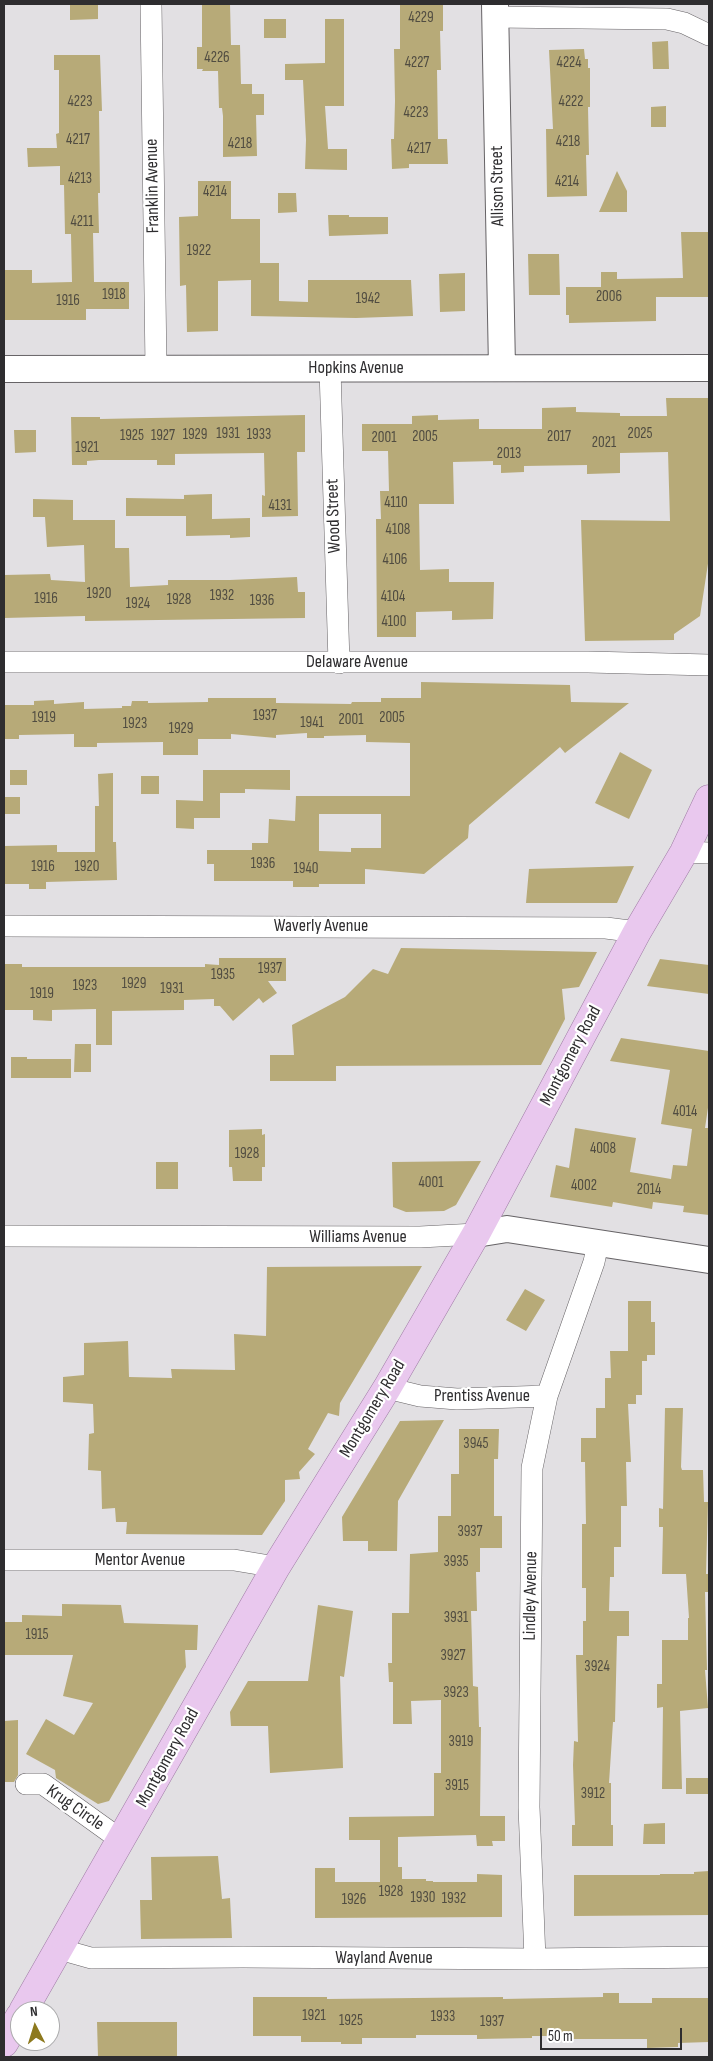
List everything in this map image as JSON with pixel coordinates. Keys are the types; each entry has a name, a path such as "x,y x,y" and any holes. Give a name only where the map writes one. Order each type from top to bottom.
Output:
{"main road":[{"name":"Montgomery Road","path":"29,2001 276,1567 388,1388 476,1234 637,932 696,852 709,799"}],"street":[{"name":"Franklin Avenue","path":"151,4 156,368"},
{"path":"495,10 667,20 684,23 709,35"},
{"name":"Allison Street","path":"495,10 502,368"},
{"name":"Hopkins Avenue","path":"4,369 709,368"},
{"name":"Wood Street","path":"330,369 339,662"},
{"name":"Delaware Avenue","path":"4,662 709,665"},
{"name":"Waverly Avenue","path":"4,926 606,928 637,932"},
{"name":"Williams Avenue","path":"4,1236 420,1237 476,1234 507,1229 709,1260"},
{"name":"Lindley Avenue","path":"534,1959 529,1807 532,1468 547,1396 594,1262 598,1243"},
{"name":"Prentiss Avenue","path":"388,1388 420,1396 457,1400 547,1396"},
{"name":"Mentor Avenue","path":"4,1560 234,1560 276,1567"},
{"name":"Krug Circle","path":"26,1784 43,1784 121,1840"},
{"name":"Wayland Avenue","path":"59,1949 91,1958 534,1959 709,1957"}],"building":[{"path":"70,4 98,4 98,19 70,20"},
{"path":"202,4 230,4 231,45 240,45 241,84 252,84 252,94 264,94 264,115 256,115 257,156 223,157 223,116 222,108 219,108 218,71 202,71 203,69 197,69 197,47 202,47"},
{"path":"400,4 443,4 443,31 440,31 441,70 437,70 438,139 447,139 448,164 409,164 409,168 392,169 391,139 394,139 395,101 394,49 400,49"},
{"path":"264,19 286,19 286,38 264,38"},
{"path":"325,19 344,19 344,106 325,106 328,149 347,149 347,170 305,169 306,140 303,80 285,80 285,64 325,63"},
{"path":"668,41 669,69 653,69 652,42"},
{"path":"584,49 585,59 588,59 588,68 590,68 590,107 588,107 589,155 586,155 587,196 547,197 546,129 553,129 549,50"},
{"path":"54,55 100,55 102,111 99,111 99,233 93,233 94,282 129,282 129,309 86,309 86,320 4,320 4,270 32,270 32,283 72,282 71,234 65,234 64,185 60,185 60,166 28,167 27,148 57,148 56,134 59,133 59,70 54,70"},
{"path":"666,106 666,127 651,127 651,107"},
{"path":"617,171 627,191 627,212 599,212"},
{"path":"198,181 231,181 231,219 260,219 260,263 279,263 279,301 308,302 308,280 411,280 413,316 356,318 251,316 251,280 218,281 218,331 187,332 186,285 180,286 179,217 198,216"},
{"path":"278,193 296,193 297,212 278,213"},
{"path":"328,215 388,217 388,234 329,236"},
{"path":"681,232 709,232 709,297 656,297 656,321 569,323 569,315 566,315 566,287 601,287 601,272 617,272 617,279 683,278"},
{"path":"528,254 559,254 560,295 529,295"},
{"path":"465,273 465,311 440,312 439,274"},
{"path":"666,398 709,398 709,557 700,616 674,634 674,640 585,641 581,520 670,521 668,452 620,453 620,473 587,474 587,465 524,466 524,472 501,473 501,465 493,465 493,461 453,462 454,504 419,504 420,570 449,569 449,582 494,582 493,619 452,620 452,611 416,612 416,637 377,637 376,519 381,519 380,491 389,491 388,451 362,451 362,424 412,424 412,416 438,415 438,420 479,419 479,429 542,429 542,408 576,407 576,412 620,413 620,416 667,416"},
{"path":"305,415 305,452 297,452 298,516 262,517 262,495 265,496 264,453 175,454 175,465 157,465 157,460 99,460 87,461 87,465 72,465 71,417 100,417 100,419"},
{"path":"14,430 36,430 36,452 15,453"},
{"path":"212,494 212,519 250,518 250,537 230,538 230,535 186,536 186,516 126,516 126,498 184,499 184,495"},
{"path":"33,499 73,500 73,520 115,520 115,548 129,548 130,587 168,585 168,580 297,577 298,592 305,592 305,618 85,621 85,616 4,618 4,575 50,574 51,580 85,582 84,545 47,547 45,517 33,517"},
{"path":"421,682 570,685 571,702 629,703 565,753 560,747 469,825 468,838 424,874 365,869 365,884 319,884 319,887 293,887 293,881 214,881 214,864 207,864 207,850 252,850 252,843 268,843 269,819 295,821 296,796 410,796 410,743 366,742 366,735 307,738 307,733 276,735 276,738 231,734 231,739 198,739 198,755 163,755 163,742 97,743 97,747 74,747 74,734 19,735 19,739 4,739 4,705 34,705 34,701 54,700 54,704 84,702 84,709 122,708 122,706 131,706 132,701 148,701 148,703 208,702 208,698 276,698 276,703 351,704 352,702 381,702 381,698 421,698","holes":["319,814 381,814 381,848 351,848 351,852 319,851"]},
{"path":"620,752 652,770 629,819 595,803"},
{"path":"10,770 27,770 27,785 10,785"},
{"path":"203,770 290,770 290,790 245,789 245,793 220,793 220,818 194,818 194,829 176,828 176,800 203,801"},
{"path":"113,773 113,842 116,842 117,880 46,882 46,889 29,889 29,884 4,884 4,846 57,845 57,852 95,852 95,806 99,806 98,774"},
{"path":"141,776 159,776 159,794 141,794"},
{"path":"4,797 20,797 20,814 4,814"},
{"path":"634,866 617,903 526,903 529,869"},
{"path":"401,948 597,952 579,987 562,989 565,1019 541,1065 336,1066 336,1081 270,1081 270,1055 294,1055 292,1025 345,997 373,969 388,974"},
{"path":"219,958 286,958 286,981 268,981 277,993 263,1003 259,998 233,1021 220,1006 214,1006 214,999 184,1000 184,1010 112,1011 112,1045 96,1045 96,1009 52,1010 52,1021 33,1020 33,1010 4,1010 4,964 22,964 22,967 205,967 205,964 219,965"},
{"path":"660,959 709,965 709,994 647,986"},
{"path":"621,1038 709,1051 709,1101 705,1128 709,1128 709,1215 683,1212 684,1206 653,1202 652,1209 613,1202 612,1207 550,1197 556,1165 569,1168 575,1128 636,1138 630,1172 671,1179 673,1165 687,1166 692,1129 661,1124 670,1070 610,1061"},
{"path":"75,1044 91,1044 91,1072 74,1072"},
{"path":"11,1057 71,1059 71,1078 11,1078"},
{"path":"262,1129 262,1135 265,1134 265,1167 262,1167 262,1181 233,1181 232,1167 229,1167 229,1130"},
{"path":"481,1161 456,1205 444,1211 406,1212 393,1207 392,1162"},
{"path":"156,1162 178,1162 178,1189 156,1189"},
{"path":"422,1266 340,1403 339,1416 328,1413 308,1449 315,1454 299,1472 300,1479 285,1480 285,1501 262,1535 126,1534 127,1522 116,1522 115,1508 102,1509 101,1471 88,1470 89,1434 94,1433 93,1404 63,1402 63,1377 84,1375 84,1343 128,1341 129,1377 172,1378 171,1369 235,1370 234,1334 266,1336 267,1267"},
{"path":"525,1289 545,1300 526,1331 506,1320"},
{"path":"628,1301 651,1301 651,1322 655,1322 655,1355 647,1355 647,1361 642,1361 642,1395 636,1395 636,1404 628,1404 631,1462 626,1462 627,1506 621,1506 621,1547 614,1547 614,1577 610,1577 609,1611 629,1611 629,1636 617,1636 615,1722 613,1722 609,1783 611,1783 613,1846 572,1846 572,1825 575,1825 574,1741 578,1742 576,1655 583,1655 583,1621 586,1621 586,1588 582,1588 582,1524 586,1524 585,1462 581,1462 581,1438 596,1438 596,1408 605,1408 605,1378 611,1378 610,1351 628,1351"},
{"path":"665,1408 683,1408 681,1467 682,1470 703,1470 704,1502 708,1502 706,1574 709,1574 709,1592 705,1592 707,1670 705,1670 708,1708 680,1711 682,1789 662,1789 663,1707 657,1708 657,1684 662,1684 662,1640 688,1640 689,1618 686,1574 662,1574 663,1527 659,1527 659,1508 663,1509"},
{"path":"444,1420 398,1501 397,1551 368,1551 368,1541 343,1541 342,1517 400,1421"},
{"path":"459,1429 499,1429 498,1459 494,1459 494,1516 502,1516 502,1548 480,1548 480,1572 476,1572 477,1611 471,1611 473,1686 478,1687 479,1727 481,1727 480,1816 505,1816 505,1841 492,1841 493,1846 477,1846 476,1835 398,1837 398,1867 402,1867 402,1879 426,1879 426,1881 433,1882 477,1882 477,1874 502,1875 502,1917 315,1918 315,1868 335,1868 335,1882 380,1882 380,1840 349,1840 349,1817 434,1816 434,1773 441,1773 441,1700 411,1701 412,1724 393,1724 393,1682 389,1682 388,1663 392,1663 392,1613 409,1613 410,1554 438,1552 438,1516 451,1516 451,1474 459,1474"},
{"path":"62,1604 121,1605 124,1623 198,1625 197,1650 185,1650 186,1667 109,1801 98,1804 56,1778 55,1770 26,1754 46,1719 74,1735 93,1703 63,1696 73,1655 4,1655 4,1622 22,1622 22,1615 62,1616"},
{"path":"318,1605 353,1611 344,1677 340,1676 343,1768 270,1773 268,1726 231,1726 230,1712 248,1681 308,1681"},
{"path":"18,1720 18,1775 14,1782 4,1782 4,1721"},
{"path":"686,1778 708,1778 708,1794 686,1794"},
{"path":"665,1823 665,1844 643,1844 644,1824"},
{"path":"218,1856 222,1899 230,1898 232,1938 141,1939 140,1900 152,1900 151,1857"},
{"path":"709,1871 709,1915 574,1916 574,1875 694,1874 694,1872"},
{"path":"603,1993 619,1993 619,2003 652,2003 652,1998 709,1998 709,2042 678,2043 678,2047 647,2048 647,2039 570,2039 570,2036 532,2036 532,2038 477,2039 477,2035 416,2035 416,2038 362,2038 362,2044 341,2044 341,2042 301,2042 301,2036 253,2036 253,1997 327,1997 327,1999 503,1997 503,1999 603,1997"},
{"path":"97,2022 177,2022 177,2057 98,2057"}]}
